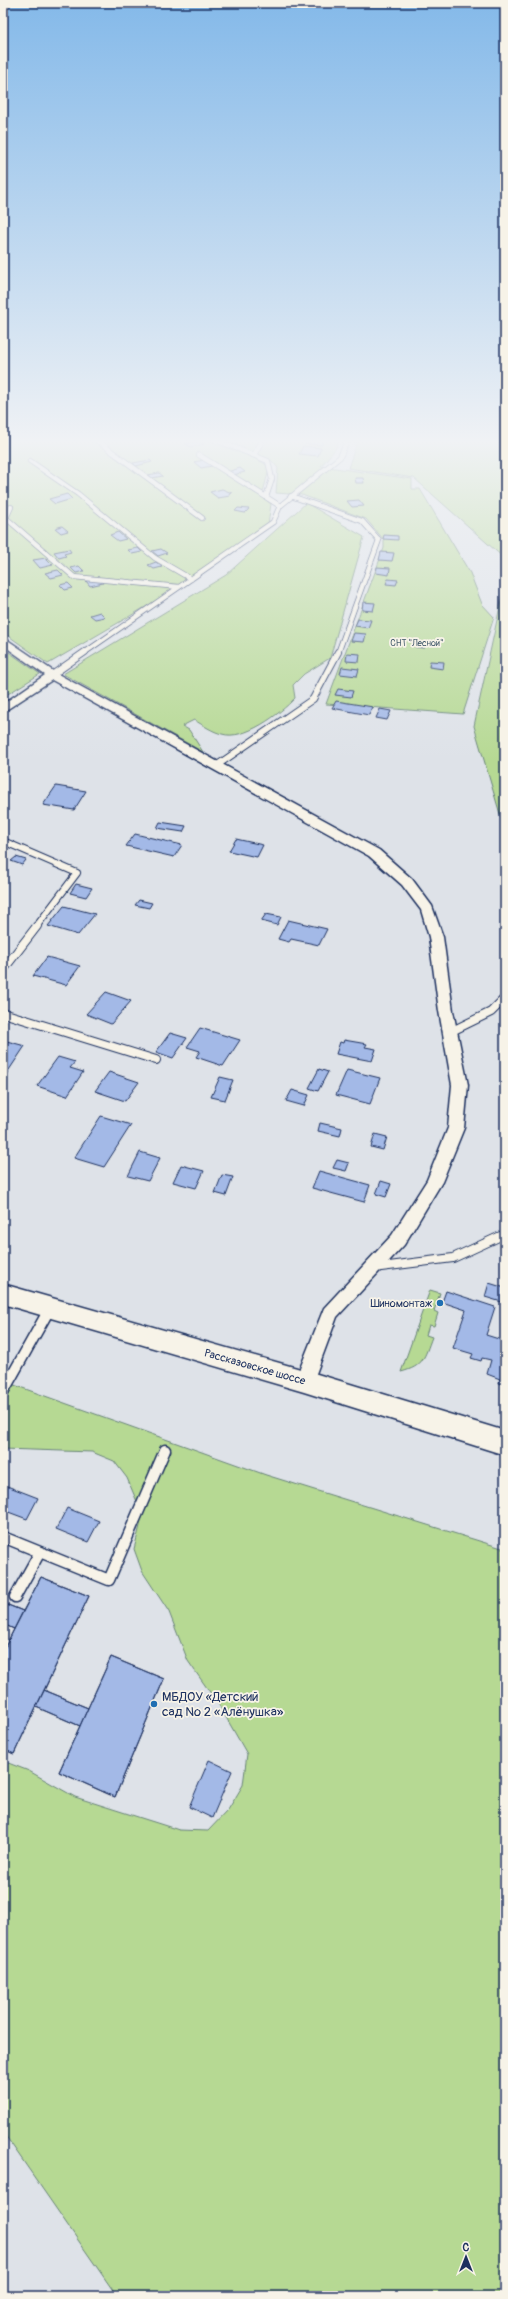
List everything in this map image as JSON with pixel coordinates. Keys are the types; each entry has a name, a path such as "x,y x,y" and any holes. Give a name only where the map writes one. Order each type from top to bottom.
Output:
{"main road":[{"name":"Рассказовское шоссе","path":"3,1294 304,1381 505,1443"}],"street":[{"path":"3,640 52,675 374,853 407,882 427,909 436,937 450,1032 460,1085 456,1128 434,1182 398,1240 330,1313 304,1381"},
{"path":"3,709 52,675"}],"lane":[{"path":"39,546 74,577 179,587"},
{"path":"141,546 155,558 191,579"},
{"path":"52,675 238,546"},
{"path":"216,766 313,699 334,663 376,546"},
{"path":"3,841 77,873 3,970"},
{"path":"450,1032 491,1012 505,998"},
{"path":"3,1013 156,1060"},
{"path":"372,1268 453,1258 505,1234"},
{"path":"3,1392 50,1308"},
{"path":"3,1537 109,1580 165,1450"},
{"path":"15,1597 40,1552"}],"green space":[{"path":"3,546 237,546 188,582 48,664 3,632"},
{"path":"258,546 361,546 330,658 304,674 293,685 295,698 261,725 241,734 231,735 215,732 194,720 182,726 189,730 203,752 63,674 226,575"},
{"name":"СНТ \"Лесной\"","path":"384,546 454,546 470,573 482,604 494,617 463,714 326,704"},
{"path":"491,546 505,546 505,559"},
{"path":"505,583 505,831 474,726"},
{"path":"3,648 40,674 3,697"},
{"path":"430,1290 440,1293 434,1311 438,1313 434,1326 429,1325 426,1335 432,1337 425,1356 419,1364 409,1370 401,1372"},
{"path":"3,1381 266,1475 505,1549 505,2296 115,2296 112,2289 3,2132 3,1761 29,1771 75,1797 179,1830 208,1831 228,1810 243,1785 247,1754 219,1705 188,1661 169,1612 142,1571 134,1549 140,1526 138,1504 127,1478 114,1461 92,1452 3,1449"}],"building":[{"path":"138,548 142,552 132,554 128,550"},
{"path":"69,549 71,552 64,554 66,556 59,558 54,552"},
{"path":"161,549 167,553 158,556 152,551"},
{"path":"381,552 394,553 392,561 379,560"},
{"path":"46,558 53,565 40,568 33,560"},
{"path":"156,562 162,567 154,569 148,565"},
{"path":"79,566 84,571 76,573 71,568"},
{"path":"377,567 390,568 389,575 376,573"},
{"path":"58,570 63,575 51,578 45,573"},
{"path":"98,578 103,583 90,586 86,581"},
{"path":"388,579 398,580 396,585 386,584"},
{"path":"68,583 73,588 65,590 60,585"},
{"path":"363,602 375,603 373,611 362,610"},
{"path":"100,612 105,617 95,619 90,615"},
{"path":"358,619 371,620 368,628 355,626"},
{"path":"354,633 366,634 364,642 351,641"},
{"path":"416,642 425,643 424,648 415,647"},
{"path":"347,653 360,654 359,662 346,661"},
{"path":"430,661 444,662 443,669 429,667"},
{"path":"342,667 359,669 357,676 340,674"},
{"path":"338,689 353,691 351,697 335,695"},
{"path":"336,701 373,707 369,715 332,708"},
{"path":"380,709 391,711 387,720 376,718"},
{"path":"56,786 86,791 74,810 43,805"},
{"path":"160,822 186,826 183,832 157,828"},
{"path":"135,834 182,845 174,857 126,846"},
{"path":"236,839 263,845 257,857 229,851"},
{"path":"16,857 26,860 22,865 11,861"},
{"path":"76,884 92,888 86,897 70,893"},
{"path":"139,900 152,903 149,908 135,905"},
{"path":"64,906 95,914 78,935 48,926"},
{"path":"266,914 281,917 277,925 261,921"},
{"path":"288,920 327,929 319,945 291,939 289,942 278,939"},
{"path":"47,957 80,966 66,985 33,976"},
{"path":"106,992 131,1001 111,1024 86,1014"},
{"path":"200,1028 240,1040 223,1066 196,1057 200,1051 187,1047"},
{"path":"170,1033 187,1038 173,1058 156,1052"},
{"path":"3,1040 25,1046 5,1076 3,1075"},
{"path":"344,1040 367,1044 365,1047 376,1049 372,1061 336,1054 340,1042 343,1043"},
{"path":"58,1057 75,1062 70,1068 83,1072 67,1096 37,1086"},
{"path":"319,1069 328,1072 318,1091 309,1088"},
{"path":"347,1070 380,1078 370,1104 336,1095"},
{"path":"109,1072 139,1082 125,1101 95,1091"},
{"path":"220,1077 233,1080 225,1100 211,1097"},
{"path":"292,1090 309,1095 304,1106 286,1101"},
{"path":"101,1116 131,1125 104,1167 74,1158"},
{"path":"320,1123 342,1128 340,1136 318,1131"},
{"path":"375,1134 387,1137 383,1150 371,1147"},
{"path":"140,1152 160,1158 148,1181 128,1176"},
{"path":"337,1160 349,1163 346,1171 333,1168"},
{"path":"181,1165 204,1171 196,1188 173,1182"},
{"path":"319,1171 370,1185 364,1202 312,1188"},
{"path":"222,1175 233,1177 226,1196 215,1193"},
{"path":"381,1181 391,1184 386,1197 376,1194"},
{"path":"489,1283 505,1288 505,1303 485,1297"},
{"path":"446,1291 495,1307 486,1335 505,1341 505,1385 499,1383 500,1379 487,1374 491,1360 482,1358 481,1361 471,1358 473,1354 453,1348 466,1310 442,1302"},
{"path":"7,1486 38,1498 27,1519 3,1510 3,1494"},
{"path":"67,1508 99,1521 88,1542 56,1529"},
{"path":"41,1577 89,1596 14,1754 3,1749 3,1651"},
{"path":"41,1577 89,1596 44,1690 88,1708 111,1657 164,1679 115,1797 59,1772 80,1726 36,1707 14,1754 3,1749 3,1651 14,1629 3,1624 3,1603 23,1611"},
{"path":"3,1603 23,1611 14,1629 3,1624"},
{"path":"111,1657 164,1679 115,1797 59,1772"},
{"path":"44,1690 88,1708 80,1726 36,1707"},
{"path":"209,1760 232,1771 212,1818 189,1807"}],"place":[{"name":"Шиномонтаж","path":"440,1303"},
{"name":"МБДОУ «Детский сад № 2 «Алёнушка»","path":"154,1704"}]}
